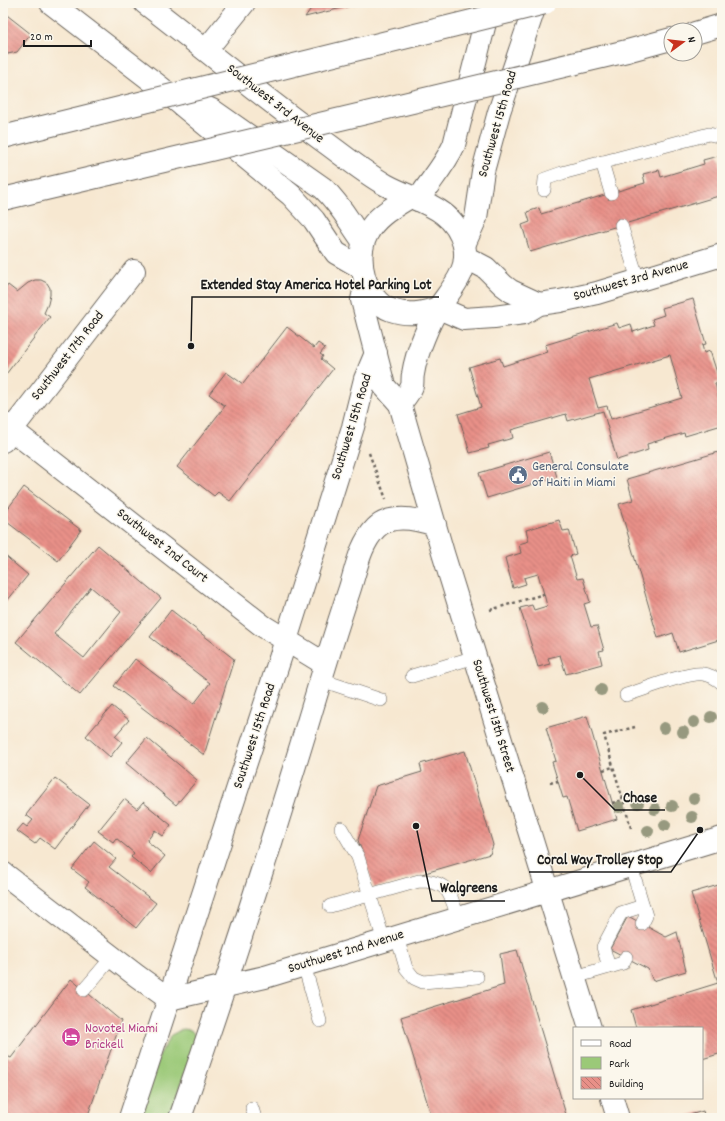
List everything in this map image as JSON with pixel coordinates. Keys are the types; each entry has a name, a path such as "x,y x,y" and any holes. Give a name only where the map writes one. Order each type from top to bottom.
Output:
{"main road":[{"path":"51,3 160,87 291,195 314,220 336,253 364,275"},
{"name":"Southwest 3rd Avenue","path":"145,3 285,114 356,166 378,180 414,198"},
{"path":"206,50 244,3"},
{"path":"439,308 419,314 390,310 382,305 375,298 364,275 361,253 363,242 380,216 414,198 429,184 443,167 454,145 490,3"},
{"name":"Southwest 15th Road","path":"464,251 476,218 483,170 497,119 536,3"},
{"path":"3,137 545,3"},
{"path":"703,31 722,25"},
{"path":"3,199 663,41"},
{"path":"160,87 212,110 317,184 335,200 363,242"},
{"path":"400,404 412,387 414,367 427,329 439,308 457,283 463,268 464,251 458,228 449,217 437,208 414,198"},
{"path":"464,251 486,268 503,285 539,304"},
{"name":"Southwest 3rd Avenue","path":"439,308 464,318 479,318 524,313 539,304 578,298 722,255"},
{"name":"Southwest 17th Road","path":"6,431 134,271"},
{"name":"Southwest 13th Street","path":"364,275 362,300 384,386 400,404 475,657 590,1027"},
{"name":"Southwest 15th Road","path":"130,1118 286,640 312,553 353,427 365,379 376,353"},
{"name":"Southwest 2nd Court","path":"6,431 263,626 286,640 323,672"},
{"path":"180,1118 226,986 323,672 362,552 373,532 383,523 401,518 417,519 435,525"},
{"name":"Southwest 2nd Avenue","path":"169,999 264,977 722,838"},
{"path":"3,872 112,957 169,999"},
{"path":"612,1099 618,1118"}],"lane":[{"path":"544,190 545,179 562,173 709,134 722,137"},
{"path":"602,162 611,193"},
{"path":"621,225 638,280"},
{"path":"412,676 475,657"},
{"path":"323,672 381,700"},
{"path":"626,695 683,677 701,674 713,676 722,683"},
{"path":"341,828 358,857 370,895 391,939 406,968 414,978 423,982 477,977"},
{"path":"631,866 646,916 642,924"},
{"path":"330,906 419,881 431,881 441,884 451,897 458,918"},
{"path":"609,967 604,947 621,913 643,906"},
{"path":"84,990 112,957"},
{"path":"575,977 623,963 626,957"},
{"path":"304,965 320,1021"}],"path":[{"path":"368,453 388,505"},
{"path":"490,610 544,594"},
{"path":"631,828 604,735 635,727"},
{"path":"603,770 613,767"},
{"path":"550,783 558,781"},
{"path":"612,803 623,800"}],"green space":[{"path":"183,1029 191,1030 196,1037 171,1118 139,1118 160,1054 171,1035"}],"building":[{"path":"315,3 358,3 358,4 305,17"},
{"path":"3,12 31,34 17,52 3,55"},
{"path":"718,156 722,169 722,195 530,252 522,225 530,222 527,212 539,208 541,214 645,183 643,174 659,170 661,177 704,164 703,160"},
{"path":"35,280 41,280 47,283 50,288 48,304 44,313 50,317 3,378 3,292 8,285 17,292 28,283"},
{"path":"693,299 706,344 702,345 704,353 710,351 720,382 715,383 719,399 722,399 722,425 685,436 684,433 647,444 648,450 617,460 603,411 568,421 566,414 511,430 513,438 488,445 489,448 470,453 458,414 481,407 469,367 500,358 503,366 547,352 545,345 617,323 619,328 631,324 633,332 654,325 652,319 664,315 662,308","holes":["670,355 682,398 611,419 607,406 598,408 589,379"]},
{"path":"287,327 314,348 318,343 325,348 320,354 323,356 321,359 333,369 230,501 218,492 214,496 177,467 225,406 209,394 226,372 243,384"},
{"path":"722,451 722,639 679,652 673,633 658,638 619,504 633,500 627,479"},
{"name":"General Consulate of Haiti in Miami","path":"549,452 557,477 487,498 479,473"},
{"path":"24,487 81,530 58,561 3,519 3,515"},
{"path":"559,520 563,531 569,530 576,554 570,556 577,579 583,578 590,602 584,604 591,627 597,626 604,650 599,651 602,664 566,674 560,655 548,658 550,664 538,667 520,608 532,605 534,610 547,606 538,574 524,578 526,584 513,588 505,558 521,553 519,544 529,541 526,530"},
{"path":"98,545 161,598 80,695 16,642","holes":["91,587 121,612 84,658 54,634"]},
{"path":"3,554 28,575 3,606"},
{"path":"171,610 234,659 204,755 114,686 135,659 194,704 210,683 150,637"},
{"path":"112,706 129,720 115,736 122,742 110,757 86,736"},
{"path":"587,716 617,819 577,831 567,797 563,798 552,762 556,761 546,728"},
{"path":"147,738 197,780 176,805 126,763"},
{"path":"465,751 493,845 490,854 374,888 358,840 376,786 422,772 420,764"},
{"path":"55,778 89,804 55,849 40,838 35,844 17,831 23,824 27,827 33,820 26,815"},
{"path":"124,799 137,809 143,802 171,825 163,836 155,830 147,841 165,856 151,873 131,857 134,853 116,838 113,842 98,831"},
{"path":"94,841 116,859 109,867 156,903 136,928 85,887 89,882 72,869"},
{"path":"722,884 722,1053 703,1059 703,1027 636,1027 631,1010 718,983 691,893"},
{"path":"628,916 666,937 677,932 686,971 653,981 648,969 610,949"},
{"path":"517,950 567,1118 432,1118 401,1017 504,985 500,954"},
{"name":"Novotel Miami Brickell","path":"71,979 121,1021 87,1118 3,1118 3,1054 11,1058"},
{"path":"703,1111 705,1118 680,1118"}],"place":[{"name":"Extended Stay America Hotel Parking Lot","path":"191,346"},
{"name":"General Consulate of Haiti in Miami","path":"518,475"},
{"name":"Chase","path":"580,775"},
{"name":"Walgreens","path":"416,826"},
{"name":"Coral Way Trolley Stop","path":"700,830"},
{"name":"Novotel Miami Brickell","path":"71,1037"}]}
